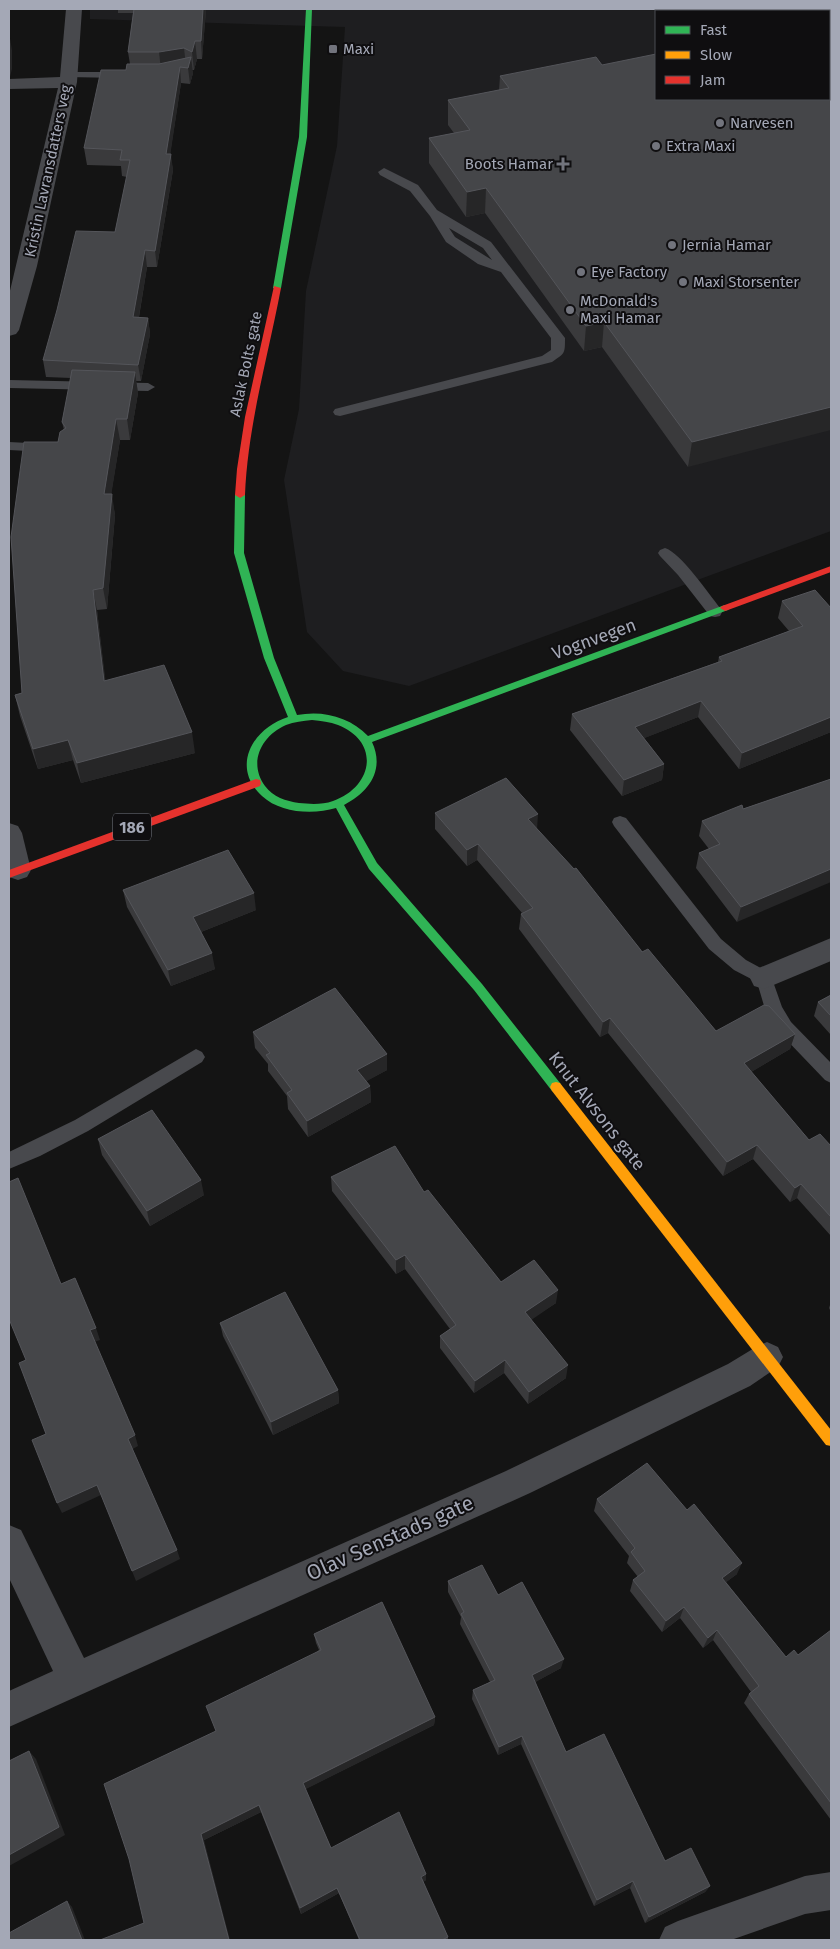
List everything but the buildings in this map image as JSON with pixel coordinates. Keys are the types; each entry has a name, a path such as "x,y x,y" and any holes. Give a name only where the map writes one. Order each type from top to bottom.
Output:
{"main road":[{"name":"Aslak Bolts gate","path":"294,718 269,658 239,553 240,476 253,398 276,292 303,137 309,9"},
{"name":"Vognvegen","path":"368,740 831,569"},
{"path":"329,717 345,722 358,730 368,740 374,754 374,769 367,783 355,795 338,803 319,808 300,808 282,803 266,794 256,782 250,768 252,752 261,737 276,726 294,718 329,717"},
{"name":"186","path":"14,872 256,782"},
{"name":"Knut Alvsons gate","path":"338,803 373,866 478,987 831,1440"}],"street":[{"name":"Kristin Lavransdatters veg","path":"9,330 27,266 68,78 74,9"},
{"path":"9,84 68,78"},
{"path":"9,833 14,872"},
{"path":"764,978 831,949"},
{"name":"Olav Senstads gate","path":"9,1709 518,1482 738,1375 767,1357"},
{"path":"9,1542 75,1678"},
{"path":"678,1940 805,1895 831,1891"}],"lane":[{"path":"68,78 132,75"},
{"path":"340,412 547,359 558,352 558,338 487,245 433,213 414,188 384,172"},
{"path":"9,384 148,387"},
{"path":"9,446 61,448"},
{"path":"665,553 683,571 715,612"},
{"path":"620,822 715,944 740,965 764,978 774,1009 785,1027 831,1075"},
{"path":"9,1161 33,1151 86,1123 196,1056"}],"shaded area":[{"path":"90,9 831,9 831,531 409,686 343,671 307,632 284,480 299,409 306,291 337,146 345,27 90,19"}],"traffic: fast":[{"path":"277,288 303,137 309,9"},
{"path":"240,495 239,553 269,658 294,719"},
{"path":"368,740 725,608"},
{"path":"312,716 337,721 358,732 366,741 371,752 370,774 364,785 355,794 333,805 308,807 282,803 264,792 257,783 253,775 252,756 255,748 267,732 284,722 312,716"},
{"path":"338,803 373,866 478,987 556,1087"}],"traffic: slow":[{"path":"556,1087 831,1440"}],"traffic: jam":[{"path":"240,495 241,469 249,417 277,288"},
{"path":"725,608 831,569"},
{"path":"9,874 256,783"}],"place":[{"name":"Maxi","path":"333,49"},
{"name":"Narvesen","path":"720,123"},
{"name":"Extra Maxi","path":"656,146"},
{"name":"Boots Hamar","path":"563,164"},
{"name":"Jernia Hamar","path":"672,245"},
{"name":"Eye Factory","path":"581,272"},
{"name":"Maxi Storsenter","path":"683,282"},
{"name":"McDonald's Maxi Hamar","path":"570,310"}]}
